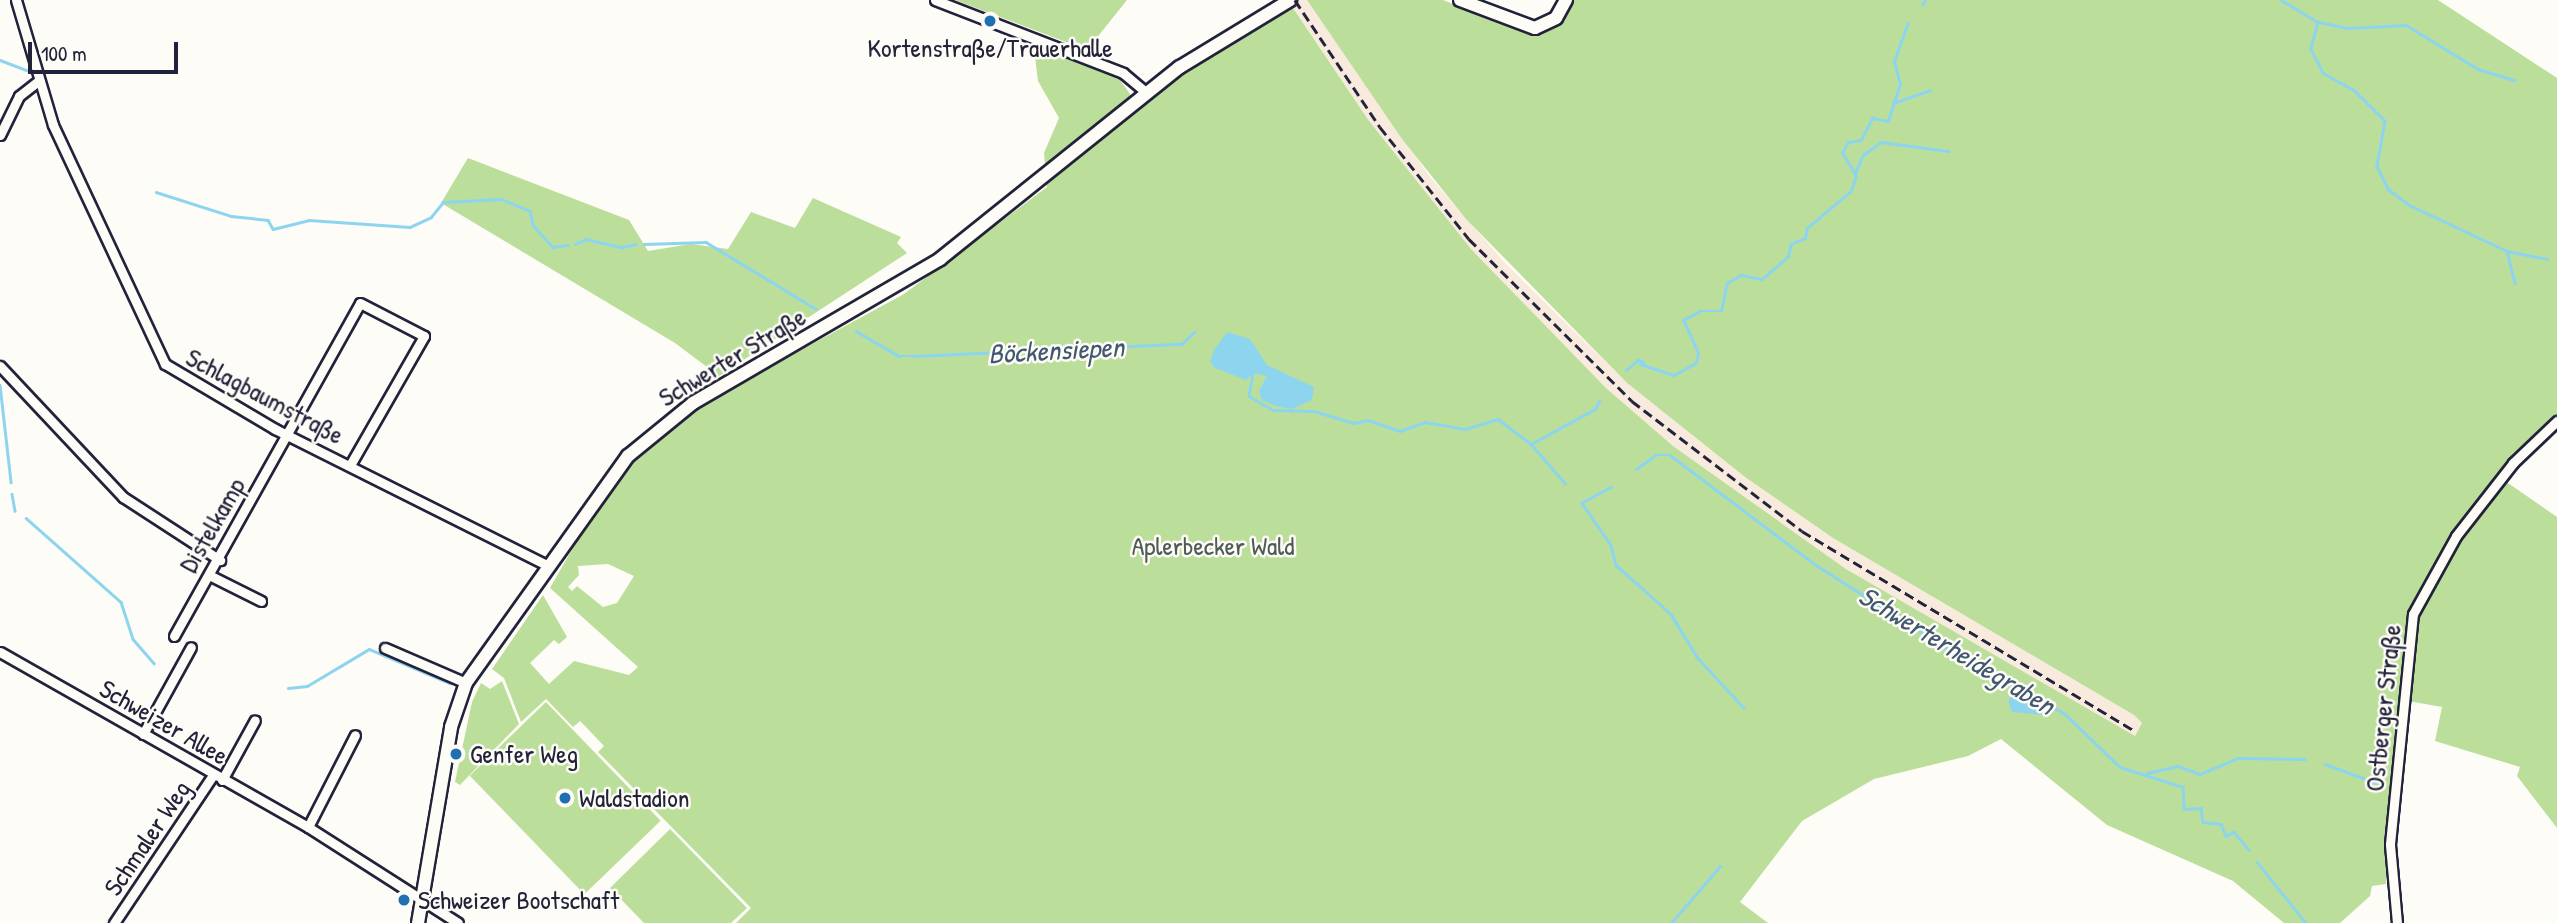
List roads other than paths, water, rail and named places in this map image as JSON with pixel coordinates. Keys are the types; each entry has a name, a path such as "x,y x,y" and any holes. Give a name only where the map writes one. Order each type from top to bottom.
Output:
{"street":[{"name":"Schlagbaumstraße","path":"16,0 38,81 154,352 180,375 285,434 550,566"},
{"path":"935,0 1123,73 1147,93"},
{"path":"1460,0 1535,28 1556,18 1566,0"},
{"name":"Schwerter Straße","path":"418,923 452,727 466,682 628,456 671,418 940,260 1147,93 1205,50 1289,1"},
{"path":"0,135 19,96 38,81"},
{"name":"Distelkamp","path":"174,636 220,560 285,434 360,303 424,335 350,465"},
{"path":"0,366 123,497 220,560"},
{"name":"Ostberger Straße","path":"2397,923 2390,844 2413,614 2456,536 2513,463 2557,421"},
{"path":"211,576 261,601"},
{"path":"143,734 191,647"},
{"path":"385,648 466,682"},
{"name":"Schweizer Allee","path":"0,652 308,827 424,899"},
{"name":"Schmaler Weg","path":"114,923 218,778 255,720"},
{"path":"308,827 355,735"},
{"path":"424,899 458,923"}],"water":[{"path":"1227,332 1250,339 1267,365 1314,387 1312,400 1292,409 1276,406 1262,400 1259,391 1267,376 1253,373 1246,380 1215,368 1210,362 1214,350"},
{"path":"2017,693 2047,709 2044,715 2012,712 2008,700"}],"waterway":[{"name":"Böckensiepen","path":"1922,5 1925,0"},
{"name":"Böckensiepen","path":"2281,0 2318,22 2311,49 2323,73 2354,90 2385,121 2377,166 2388,189 2409,205 2507,251 2547,259"},
{"path":"2319,22 2348,28 2406,25 2478,69 2514,80"},
{"name":"Böckensiepen","path":"1640,364 1674,375 1696,363 1698,353 1683,320 1700,311 1721,311 1727,283 1741,275 1762,279 1788,256 1791,244 1805,238 1807,228 1851,191 1856,176 1842,153 1848,142 1861,140 1872,118 1888,121 1900,85 1894,61 1908,23"},
{"name":"Böckensiepen","path":"0,60 26,70"},
{"path":"1893,103 1930,90"},
{"path":"1855,173 1863,155 1881,142 1948,151"},
{"name":"Böckensiepen","path":"156,192 231,216 268,220 273,229 309,220 410,227 431,217 443,202 501,199 530,211 533,225 553,247 568,245"},
{"name":"Böckensiepen","path":"575,244 586,239 622,247 636,244"},
{"name":"Böckensiepen","path":"644,244 706,242 816,309"},
{"path":"2507,251 2515,283"},
{"name":"Böckensiepen","path":"856,331 899,356 1182,344 1194,332"},
{"path":"1626,370 1638,360 1644,362"},
{"name":"Böckensiepen","path":"1253,373 1249,396 1273,410 1314,411 1354,423 1368,420 1400,431 1425,422 1465,429 1498,419 1531,444 1595,409 1599,401"},
{"path":"0,385 11,482"},
{"name":"Schwerterheidegraben","path":"1531,444 1565,483"},
{"name":"Schwerterheidegraben","path":"1636,469 1656,455 1670,455 1816,565 1956,654 2065,714 2120,767 2183,787 2184,809 2201,808 2203,822 2221,824 2226,836 2234,832 2249,850"},
{"path":"1612,487 1582,503 1611,545 1616,565 1671,614 1697,657 1744,708"},
{"path":"12,494 15,511"},
{"path":"26,518 121,602 133,639 154,663"},
{"path":"288,688 307,686 369,649 450,683"},
{"path":"2147,773 2178,766 2200,774 2238,758 2305,759"},
{"path":"2325,764 2377,783"},
{"name":"Schwerterheidegraben","path":"2257,862 2306,923"},
{"path":"1671,923 1720,866"}],"railway":[{"path":"1295,0 1380,127 1469,239 1632,401 1802,531 2133,730"}],"place":[{"name":"Kortenstraße/Trauerhalle","path":"990,21"},
{"name":"Genfer Weg","path":"456,754"},
{"name":"Waldstadion","path":"565,798"},
{"name":"Schweizer Bootschaft","path":"404,900"}],"park label":[{"name":"Aplerbecker Wald","path":"1213,546"}]}
